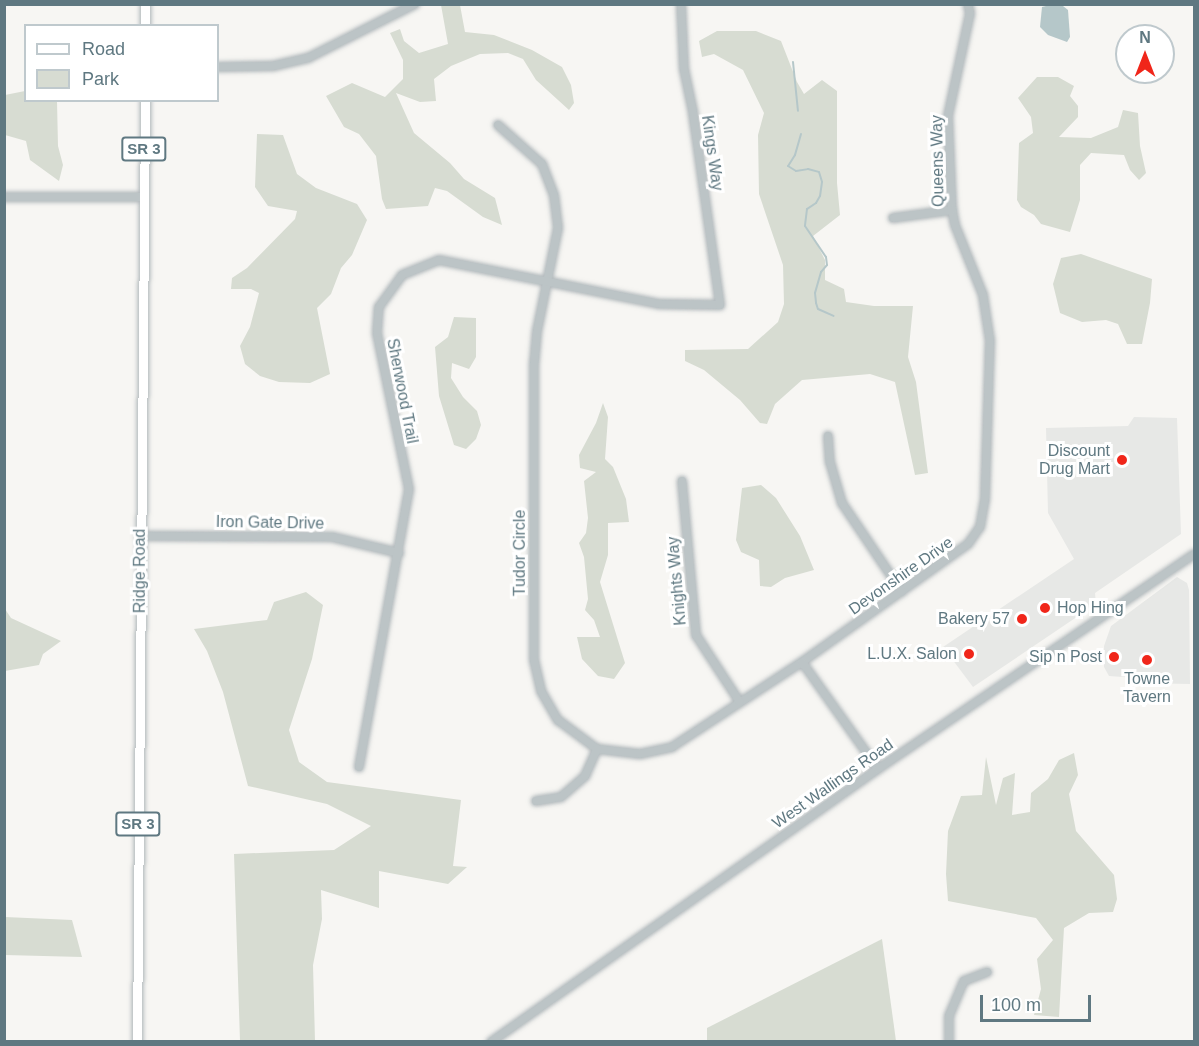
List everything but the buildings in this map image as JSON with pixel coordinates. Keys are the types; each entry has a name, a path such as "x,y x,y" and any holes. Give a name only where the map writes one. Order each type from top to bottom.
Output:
{"main road":[{"path":"145,4 145,24"},
{"name":"Ridge Road","path":"137,1041 142,197 145,102"}],"street":[{"path":"219,67 273,66 308,58 415,4"},
{"name":"Kings Way","path":"681,4 684,69 693,112 720,304"},
{"name":"Queens Way","path":"968,4 970,13 948,116 952,210 955,225 983,295 986,313"},
{"name":"Tudor Circle","path":"498,125 542,164 554,195 558,228 537,331 534,363 534,660 541,691 558,720 597,749"},
{"path":"4,197 142,197"},
{"path":"893,218 952,210"},
{"name":"Sherwood Trail","path":"359,767 409,489 377,333 379,307 402,276 439,260 659,304 720,304"},
{"name":"Devonshire Drive","path":"802,662 968,544 980,527 986,498 990,380 990,342 986,313"},
{"path":"828,436 830,462 842,503 902,592"},
{"name":"Knights Way","path":"682,482 696,635 739,701"},
{"name":"Iron Gate Drive","path":"140,536 332,537 399,553"},
{"name":"West Wallings Road","path":"491,1041 878,769 1194,554"},
{"path":"536,801 561,796 585,776 597,749 640,754 672,747 739,701 802,662 878,769"},
{"path":"949,1041 949,1016 964,981 987,972"}],"shaded area":[{"path":"1063,6 1068,10 1070,37 1067,42 1048,35 1040,27 1042,7"},
{"path":"1134,417 1177,418 1181,534 1095,593 1096,604 973,687 943,647 1074,559 1048,513 1046,428 1128,426"},
{"path":"1177,577 1187,583 1189,590 1190,684 1138,683 1136,678 1109,676 1104,667 1104,646 1111,626"}],"green space":[{"path":"441,5 460,5 465,32 494,35 532,50 562,67 571,85 574,103 569,110 536,80 523,59 508,53 480,54 451,66 434,79 436,101 420,102 396,93 414,133 450,163 464,179 495,198 502,225 483,217 447,191 435,188 428,206 386,209 382,199 376,156 359,134 344,127 326,96 352,83 385,97 403,79 403,60 390,33 400,29 404,41 419,53 448,44"},
{"path":"717,31 756,31 781,41 804,94 822,80 837,91 837,183 840,215 813,236 825,260 825,280 844,289 846,302 874,306 913,306 908,357 916,382 928,473 915,475 895,382 870,374 802,380 775,404 767,424 760,423 740,400 704,370 685,361 685,350 748,349 778,322 784,304 783,265 759,194 758,135 764,113 743,70 714,54 702,57 699,41"},
{"path":"1037,77 1058,77 1074,86 1070,96 1078,106 1078,117 1059,137 1091,138 1118,127 1123,110 1138,113 1140,146 1146,173 1139,180 1130,170 1124,155 1091,153 1080,165 1080,200 1070,232 1041,224 1034,215 1021,207 1017,200 1019,143 1033,133 1031,117 1018,98"},
{"path":"24,91 24,102 57,102 58,146 63,165 59,181 30,160 26,141 5,135 5,95"},
{"path":"257,134 283,135 297,174 316,188 357,204 367,220 352,255 341,268 331,294 317,308 330,374 310,383 279,382 260,376 245,364 240,346 250,327 259,293 251,289 231,289 232,278 247,268 295,219 297,211 268,206 255,187"},
{"path":"1081,254 1152,279 1142,344 1127,344 1118,324 1106,320 1082,322 1060,313 1053,284 1061,258"},
{"path":"454,317 476,318 476,357 469,369 452,363 451,378 463,397 477,411 481,425 476,439 466,449 454,445 439,396 435,347 448,337"},
{"path":"603,403 608,417 605,459 613,467 626,499 629,522 608,523 608,555 600,582 625,663 614,679 598,676 582,659 577,637 600,637 594,620 585,610 588,599 584,557 579,543 586,533 588,518 584,481 596,472 580,468 579,455 596,423"},
{"path":"761,485 776,498 800,536 814,570 785,578 771,587 760,586 759,560 741,552 736,540 742,488"},
{"path":"306,592 323,605 312,659 289,730 299,762 327,782 461,800 453,866 467,867 448,884 379,871 379,908 321,890 322,919 313,965 315,1041 240,1041 234,854 334,850 371,826 327,804 248,786 223,692 207,651 194,629 267,620 274,602"},
{"path":"5,609 11,618 61,641 43,654 39,665 5,671"},
{"path":"1074,753 1078,775 1069,794 1076,831 1114,875 1117,899 1113,912 1089,913 1064,928 1059,1017 1034,1015 1041,989 1037,959 1053,940 1036,918 948,901 946,874 948,831 961,796 982,795 986,757 996,805 1003,778 1015,773 1012,815 1030,812 1031,793 1048,779 1059,760"},
{"path":"5,917 72,920 82,957 5,955"},
{"path":"882,939 896,1041 707,1041 707,1028"}],"waterway":[{"path":"793,62 798,111"},
{"path":"801,134 795,155 788,166 796,171 808,169 819,172 822,182 820,196 816,203 807,209 805,226 826,257 827,265 821,272 815,293 816,303 818,309 834,316"}],"place":[{"name":"Discount Drug Mart","path":"1122,460"},
{"name":"Hop Hing","path":"1045,608"},
{"name":"Bakery 57","path":"1022,619"},
{"name":"L.U.X. Salon","path":"969,654"},
{"name":"Sip n Post","path":"1114,657"},
{"name":"Towne Tavern","path":"1147,660"}]}
